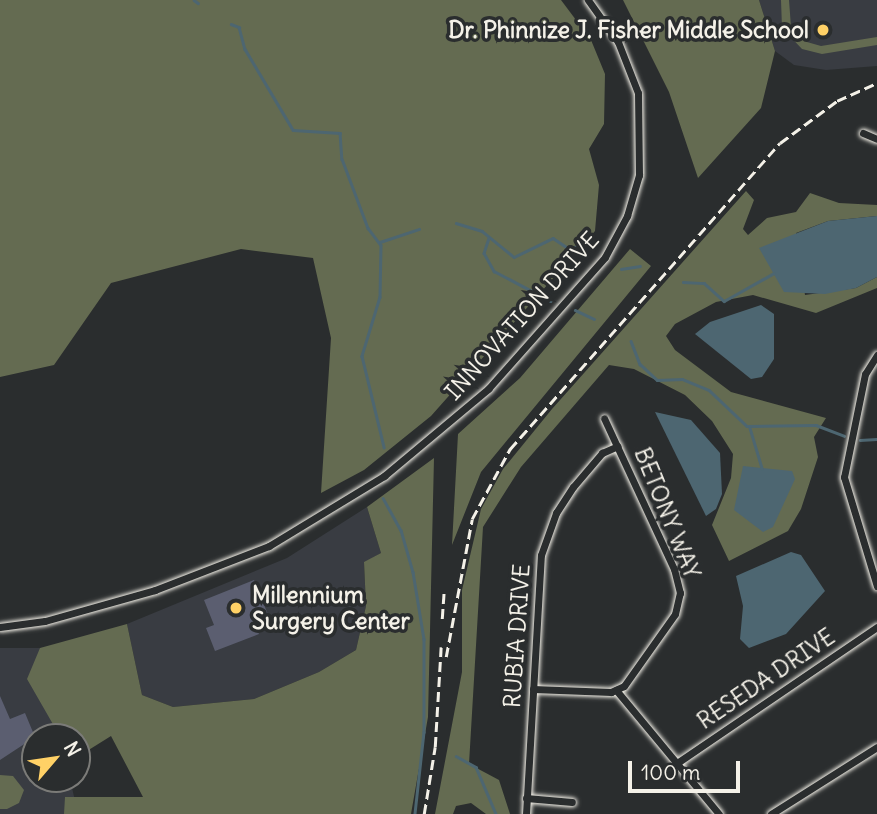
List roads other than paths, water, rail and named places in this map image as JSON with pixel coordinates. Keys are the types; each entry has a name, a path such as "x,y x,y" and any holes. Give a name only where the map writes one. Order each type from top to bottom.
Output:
{"street":[{"name":"INNOVATION DRIVE","path":"0,627 45,621 155,590 268,546 384,476 488,389 605,257 627,216 639,175 638,93 618,42 587,0"},
{"path":"863,133 877,138"},
{"path":"877,355 865,374 844,477 877,586"},
{"name":"BETONY WAY","path":"604,418 680,593 675,614 642,667 616,690"},
{"name":"RUBIA DRIVE","path":"526,814 545,545 573,487 602,453 618,446"},
{"name":"RESEDA DRIVE","path":"677,763 877,627"},
{"path":"533,689 616,690 719,814"},
{"path":"771,814 877,747"},
{"path":"526,798 572,802"}],"water":[{"path":"877,216 877,277 856,288 825,294 784,292 759,248 828,221"},
{"path":"761,305 774,314 774,359 762,377 751,379 695,334 710,322"},
{"path":"655,412 691,420 720,453 722,494 716,509 706,516"},
{"path":"743,466 792,471 795,479 773,527 763,532 734,510"},
{"path":"791,552 801,555 825,591 786,634 749,648 740,639 743,606 736,576"}],"waterway":[{"path":"194,0 198,3"},
{"path":"231,24 239,27 245,49 293,130 340,133 342,159 368,228 381,245 380,297 362,356 384,447"},
{"path":"456,223 482,231 514,257 553,238 568,248 586,245"},
{"path":"380,242 419,229"},
{"path":"489,238 484,253 494,271 551,301"},
{"path":"621,269 640,266"},
{"path":"683,282 704,283 724,301 774,273"},
{"path":"575,310 594,319"},
{"path":"631,341 640,364 657,380 682,379 709,390 747,426 816,425 844,436"},
{"path":"750,428 762,468"},
{"path":"860,440 877,439"},
{"path":"383,498 401,530 413,572 424,639 424,732 415,814"},
{"path":"456,756 476,767 496,814"}],"railway":[{"path":"446,657 472,519 510,449 780,143 837,101 877,83"},
{"path":"442,619 444,591"},
{"path":"424,814 435,747 441,647"}],"place":[{"name":"Dr. Phinnize J. Fisher Middle School","path":"823,30"},
{"name":"Millennium Surgery Center","path":"236,608"}]}
